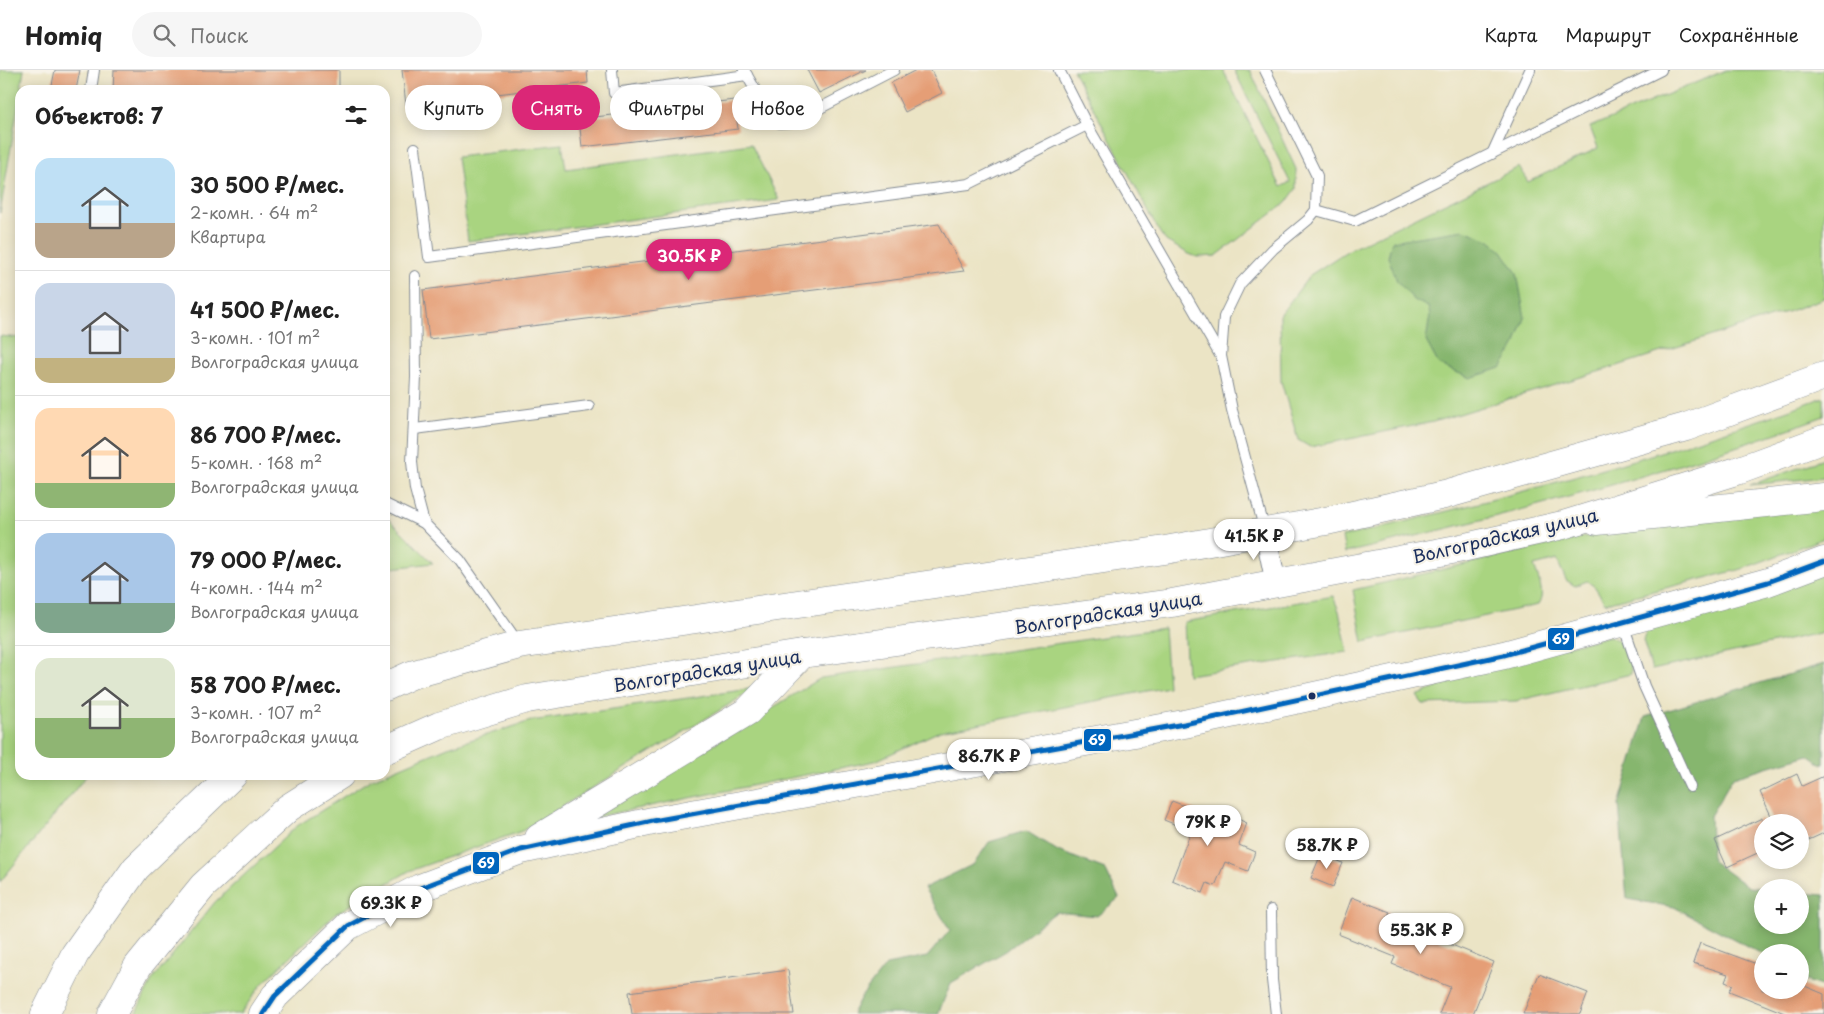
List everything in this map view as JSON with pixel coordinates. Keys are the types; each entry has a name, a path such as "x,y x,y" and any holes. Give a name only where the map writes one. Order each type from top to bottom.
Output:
{"main road":[{"path":"390,685 411,675 519,645 1099,561 1265,532 1444,495 1686,427 1824,376"},
{"name":"Волгоградская улица","path":"390,748 439,726 527,699 802,654 1110,613 1456,549 1563,525 1737,471 1824,439"},
{"path":"1563,525 1824,497"},
{"path":"263,1014 275,996 348,926 420,888 520,850 653,821 1184,724 1504,655 1768,582 1824,561"},
{"path":"520,850 748,711 802,654"},
{"path":"45,1014 75,954 136,868 227,780"},
{"path":"112,1014 138,966 203,886 288,808 332,780"}],"street":[{"path":"1265,532 1276,583"}],"lane":[{"path":"92,85 94,70"},
{"path":"612,70 614,93 745,73 770,116 780,123 793,122 894,70"},
{"path":"1059,70 1087,124 1221,356"},
{"path":"1265,70 1317,176 1316,210 1308,220 1273,249 1240,284 1224,317 1221,356 1232,410 1265,532"},
{"path":"1492,154 1530,70"},
{"path":"1316,210 1355,221 1661,70"},
{"path":"414,148 429,257 969,184 1087,124"},
{"path":"415,276 415,429 412,462 415,489 424,524"},
{"path":"415,429 589,406"},
{"path":"390,507 424,524 460,560 519,645"},
{"path":"1623,623 1644,686 1690,787"},
{"path":"1271,910 1272,980 1276,1014"}],"green space":[{"path":"0,70 24,70 21,85 15,85 15,124 0,213"},
{"path":"1073,70 1223,70 1281,187 1290,182 1234,70 1250,70 1296,169 1296,189 1286,203 1216,256 1197,257 1189,254 1166,241 1160,233"},
{"path":"1726,70 1824,70 1824,298 1790,311 1614,367 1433,422 1310,447 1298,440 1281,381 1280,315 1310,275 1347,251 1519,167 1528,182 1598,148 1590,127"},
{"path":"562,144 566,169 751,144 779,200 468,241 457,157"},
{"path":"1464,230 1489,240 1502,251 1517,273 1525,318 1515,346 1501,368 1470,378 1439,365 1426,341 1430,315 1428,307 1414,300 1397,281 1388,257 1392,241"},
{"path":"0,336 15,338 15,780 83,780 0,882"},
{"path":"1824,397 1824,416 1706,457 1527,508 1345,553 1342,537 1525,491 1645,457"},
{"path":"1824,459 1824,477 1750,485"},
{"path":"1824,503 1824,538 1742,569 1605,603 1595,587 1587,581 1575,586 1566,580 1557,560 1534,566 1541,591 1538,605 1363,642 1353,590 1631,526"},
{"path":"390,520 433,563 390,568"},
{"path":"1824,573 1824,632 1652,670 1643,640 1648,628"},
{"path":"1333,596 1339,611 1348,652 1187,675 1184,622"},
{"path":"1164,628 1168,687 940,731 875,761 595,817 821,678"},
{"path":"1609,636 1620,642 1627,650 1631,674 1516,701 1423,704 1417,696 1485,667"},
{"path":"1824,664 1824,765 1808,755 1733,777 1710,816 1712,861 1748,887 1754,887 1754,934 1809,934 1809,894 1824,895 1824,987 1809,982 1809,944 1754,944 1754,950 1674,907 1627,899 1619,805 1645,717"},
{"path":"756,688 522,831 409,871 335,914 262,984 240,1014 135,1014 153,979 215,902 297,826 370,780 390,780 390,772 448,747 531,721"},
{"path":"1026,831 1058,851 1105,869 1119,898 1097,916 1056,912 1006,951 951,983 938,1014 852,1014 861,997 886,965 927,957 950,930 924,888 974,864 989,842"}],"building":[{"path":"55,70 80,70 77,85 52,85"},
{"path":"114,70 339,70 339,85 113,85"},
{"path":"402,70 587,70 588,83 571,85 512,85 512,92 502,93 502,85 405,85 405,96"},
{"path":"807,70 866,70 823,91 823,85 815,85"},
{"path":"916,70 931,70 942,93 905,112 891,83"},
{"path":"732,100 732,130 582,147 580,130 600,130 600,116 610,115 610,130 722,130 722,101"},
{"path":"939,224 964,271 429,339 423,290"},
{"path":"1797,774 1802,786 1824,776 1824,833 1809,840 1809,814 1770,814 1760,792"},
{"path":"1172,801 1223,821 1226,814 1247,823 1239,845 1255,852 1248,871 1225,862 1215,886 1207,883 1203,893 1172,880 1191,831 1164,820"},
{"path":"1754,822 1754,855 1727,867 1715,840"},
{"path":"1321,854 1343,863 1333,887 1311,878"},
{"path":"1352,897 1390,912 1387,919 1494,962 1473,1014 1439,1014 1450,987 1392,964 1395,957 1338,934"},
{"path":"1700,943 1754,963 1754,999 1809,999 1809,988 1824,994 1824,1014 1787,1014 1729,991 1733,985 1725,982 1728,974 1693,963"},
{"path":"788,970 794,1014 632,1014 629,992"},
{"path":"1539,974 1588,993 1580,1014 1523,1014"}],"transit line":[{"name":"69","path":"263,1014 275,996 348,926 420,888 521,850 653,821 1184,724 1504,655 1768,582 1824,561"}]}
